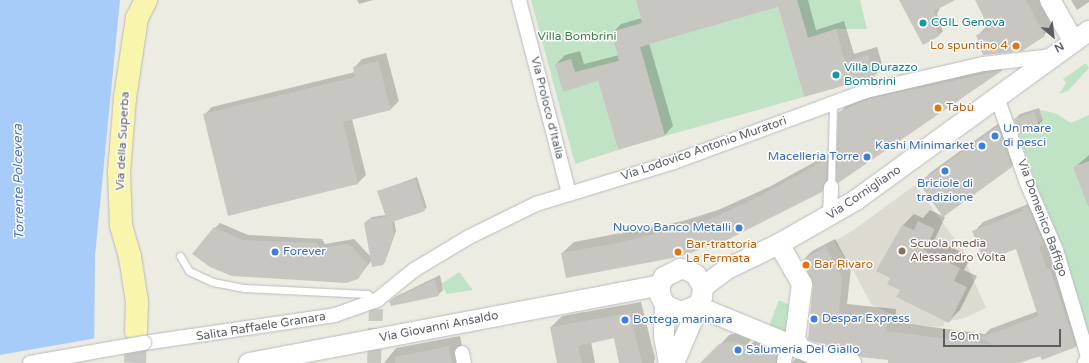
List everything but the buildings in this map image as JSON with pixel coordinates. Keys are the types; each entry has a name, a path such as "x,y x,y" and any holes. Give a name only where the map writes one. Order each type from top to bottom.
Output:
{"main road":[{"name":"Via della Superba","path":"140,337 137,302 130,257 121,225 119,172 125,98 137,18 146,0"},
{"path":"1050,0 1081,36"},
{"name":"Via Cornigliano","path":"660,285 664,277 680,269 699,281 780,244 830,217 1081,36"},
{"path":"780,244 802,284 795,339 790,352"},
{"path":"674,361 696,306 702,297 699,281"},
{"path":"660,285 660,296 665,305 664,336 674,361"},
{"name":"Via Giovanni Ansaldo","path":"249,363 660,285"},
{"path":"630,291 681,312 696,306 790,352 851,363"}],"street":[{"name":"Via Proloco d'Italia","path":"519,0 569,194"},
{"name":"Via Lodovico Antonio Muratori","path":"376,304 414,270 469,237 515,213 569,194 674,162 866,91 983,64 1053,56"},
{"name":"Via Domenico Baffigo","path":"997,97 1027,183 1056,250 1088,357 1085,363"},
{"path":"830,217 831,187"},
{"name":"Salita Raffaele Granara","path":"30,363 140,337 335,315 376,304"}],"lane":[{"path":"831,187 833,103"},
{"path":"180,256 190,272 213,282 244,288 367,294 376,304"}],"shaded area":[{"name":"Scuola media Alessandro Volta","path":"915,185 971,261 967,265 986,308 965,318 945,322 943,327 913,325 871,304 855,274 834,241 852,231"}],"green space":[{"name":"Villa Bombrini","path":"531,0 636,0 642,23 611,33 619,61 594,67 618,150 575,164"},
{"path":"797,0 860,0 867,29 836,29 808,38"},
{"path":"778,7 804,97 665,136 640,47"},
{"path":"1086,63 1089,68 1068,91 1059,94 1066,83 1063,79"},
{"path":"1040,110 1055,113 1071,123 1089,115 1089,336 1019,135 1043,119"},
{"path":"459,272 473,290 447,294 441,284"},
{"path":"779,300 796,308 789,341 767,331"}],"water":[{"name":"Torrente Polcevera","path":"0,0 120,0 95,256 94,363 0,363"}],"pier":[{"path":"97,338 96,363 0,363 0,355"}],"tunnel":[{"path":"374,363 376,309"},
{"path":"135,363 136,331"}],"place":[{"name":"CGIL Genova","path":"923,23"},
{"name":"Lo spuntino 4","path":"1016,46"},
{"name":"Villa Durazzo Bombrini","path":"836,75"},
{"name":"Tabù","path":"938,108"},
{"name":"Un mare di pesci","path":"995,136"},
{"name":"Kashi Minimarket","path":"982,146"},
{"name":"Macelleria Torre","path":"867,157"},
{"name":"Briciole di tradizione","path":"945,171"},
{"name":"Nuovo Banco Metalli","path":"739,228"},
{"name":"Scuola media Alessandro Volta","path":"902,251"},
{"name":"Forever","path":"275,252"},
{"name":"Bar-trattoria La Fermata","path":"678,252"},
{"name":"Bar Rivaro","path":"806,265"},
{"name":"Despar Express","path":"814,319"},
{"name":"Bottega marinara","path":"625,320"},
{"name":"Salumeria Del Giallo","path":"738,350"}]}
